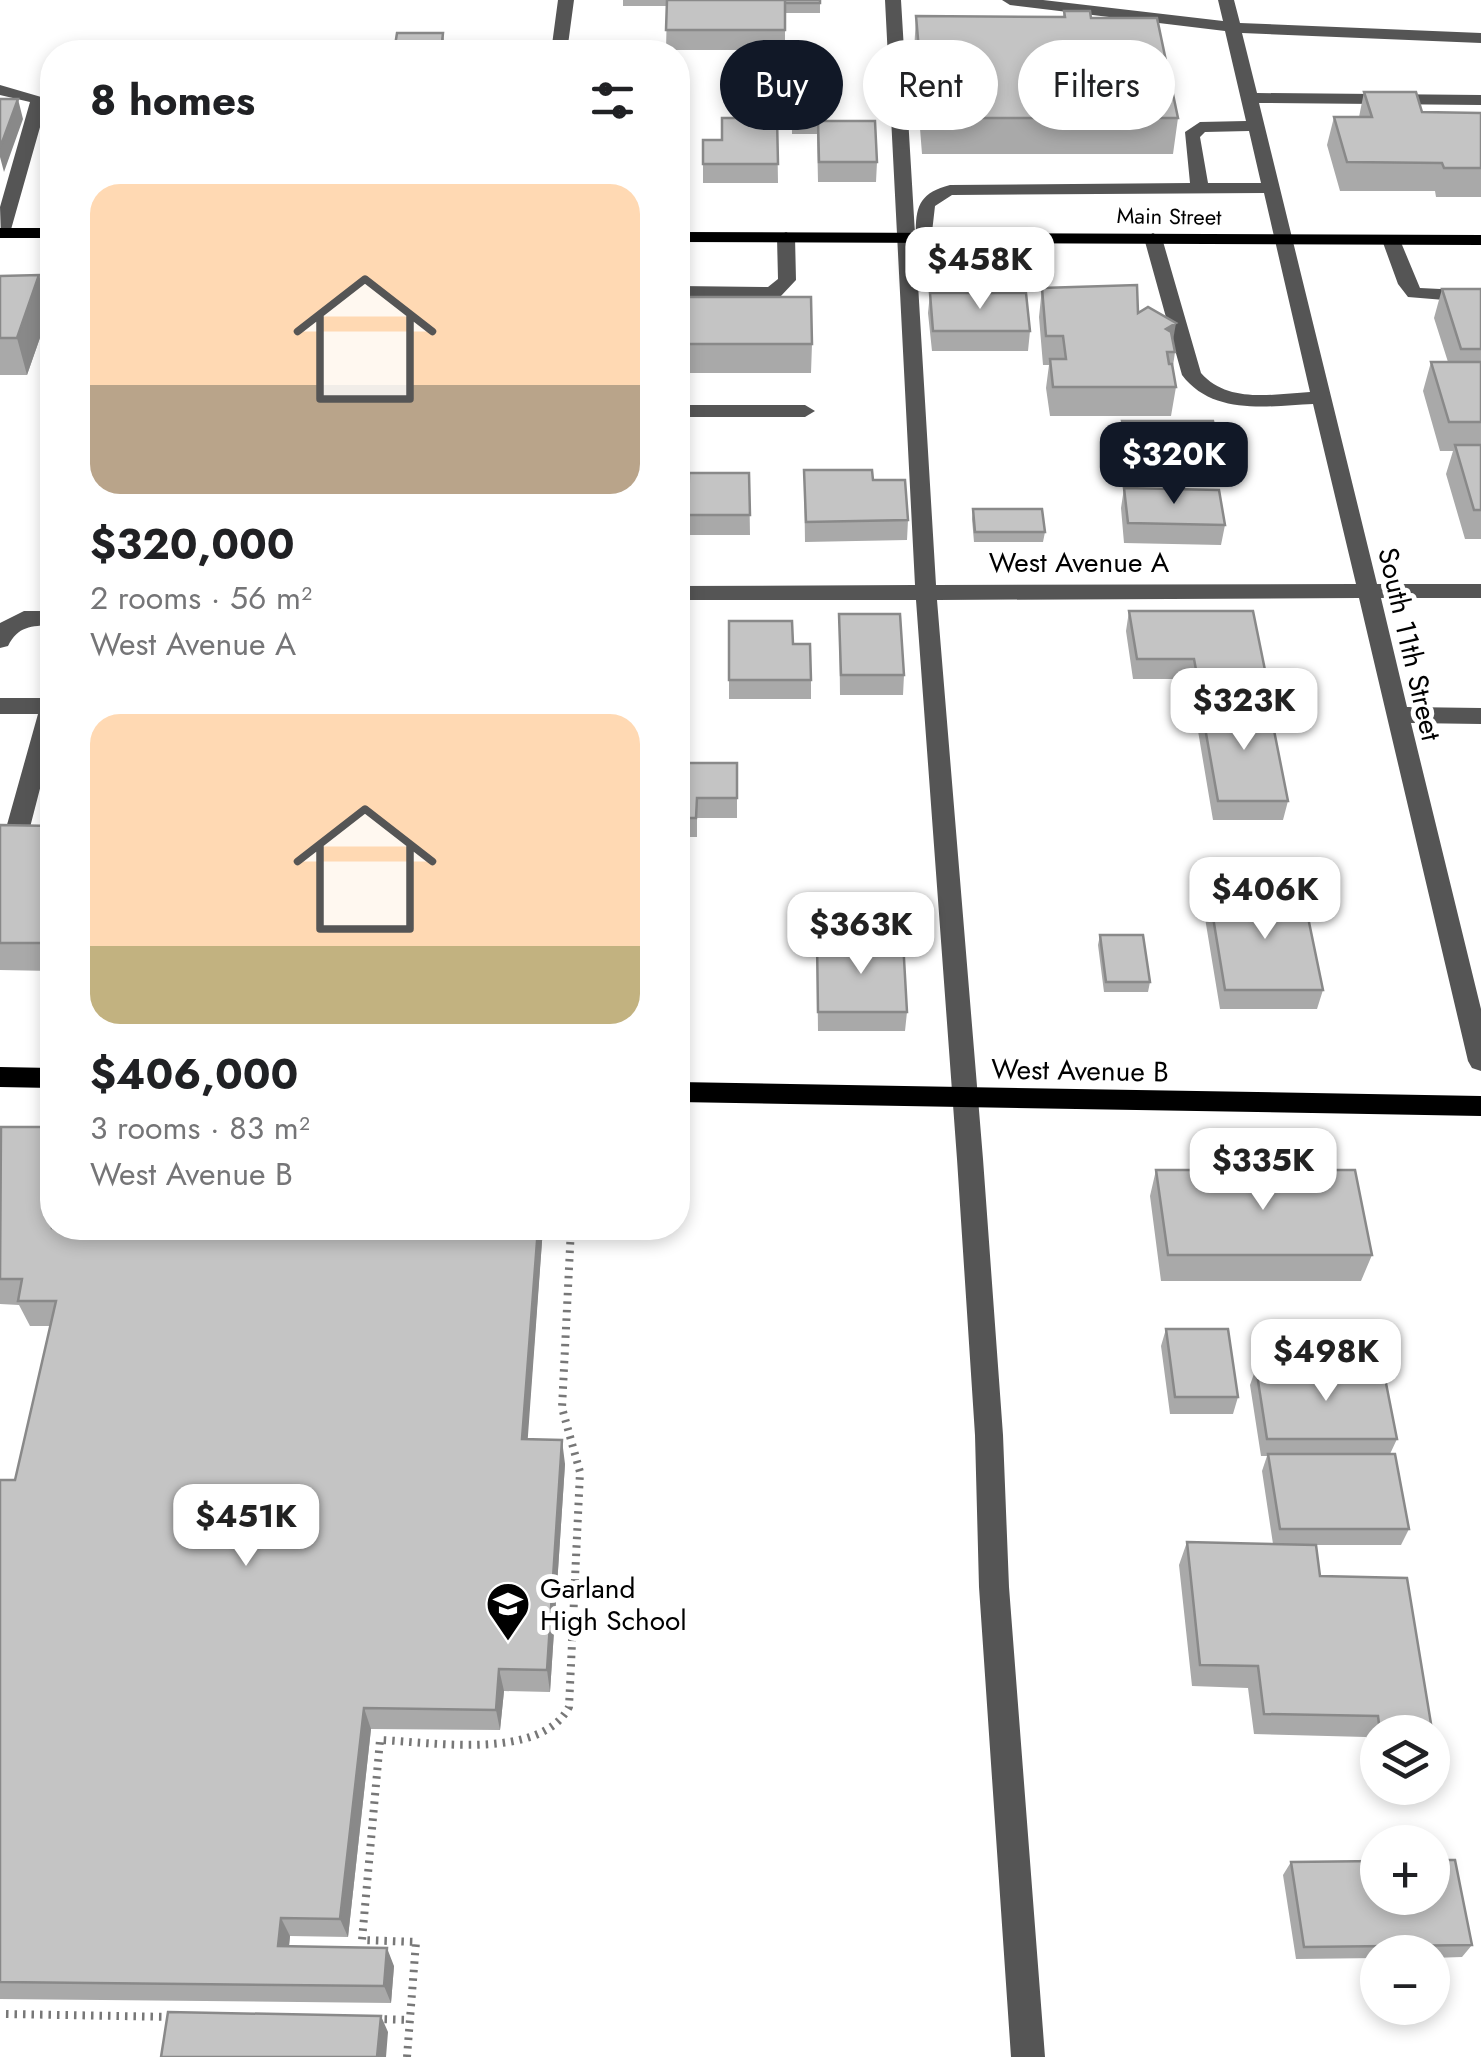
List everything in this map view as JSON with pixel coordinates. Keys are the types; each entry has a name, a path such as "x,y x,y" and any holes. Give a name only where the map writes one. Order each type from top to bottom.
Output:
{"main road":[{"path":"0,233 40,233"},
{"name":"Main Street","path":"690,236 1481,240"},
{"path":"1,1081 40,1079"},
{"name":"West Avenue B","path":"690,1092 1481,1106"}],"street":[{"path":"561,40 566,0"},
{"path":"892,0 915,237 926,591 966,1099 989,1435 994,1587 1028,2057"},
{"path":"1010,0 1334,37 1481,38"},
{"name":"South 11th Street","path":"1226,0 1481,1061"},
{"path":"0,90 31,94 39,99 0,233"},
{"path":"1248,98 1481,100"},
{"path":"1200,189 1190,136 1200,128 1256,126"},
{"path":"915,237 924,206 932,195 950,190 1272,188"},
{"path":"690,292 773,293 786,280 786,237"},
{"path":"1153,238 1192,375 1200,388 1220,397 1322,398"},
{"path":"1391,240 1414,293 1481,297"},
{"path":"690,412 805,411"},
{"name":"West Avenue A","path":"690,592 1481,591"},
{"path":"0,640 2,632 24,618 40,618"},
{"path":"0,706 40,706"},
{"path":"1395,715 1481,716"},
{"path":"15,839 40,749"}],"path":[{"path":"406,2057 416,1942 362,1940 380,1740 501,1742 543,1733 560,1724 568,1707 580,1472 562,1408 570,1240"},
{"path":"6,2014 179,2017"},
{"path":"371,2019 410,2020"}],"building":[{"path":"667,0 785,0 785,30 666,30"},
{"path":"820,0 820,3 785,3"},
{"path":"1064,11 1090,11 1091,18 1157,18 1162,40 1018,40 1018,118 998,118 998,40 918,40 916,16 1065,17"},
{"path":"397,33 443,33 442,40 396,40"},
{"path":"1364,92 1416,92 1422,112 1481,113 1481,168 1444,168 1442,163 1347,162 1334,117 1372,117"},
{"path":"0,99 18,99 0,148"},
{"path":"843,121 863,121 863,130 875,130 877,162 819,162 818,130 843,130"},
{"path":"722,130 777,130 778,164 703,164 703,140 722,140"},
{"path":"39,275 17,338 0,338 0,276"},
{"path":"1137,285 1138,313 1148,307 1176,323 1166,329 1171,332 1175,352 1167,352 1176,387 1053,387 1050,359 1066,359 1063,336 1046,336 1042,288"},
{"path":"1442,289 1481,289 1481,349 1461,349"},
{"path":"930,293 1026,293 1030,331 933,331"},
{"path":"690,297 811,297 812,344 690,344"},
{"path":"1431,362 1481,362 1481,422 1449,422"},
{"path":"1122,421 1213,421 1220,456 1128,456"},
{"path":"1455,445 1481,445 1481,510 1474,510"},
{"path":"804,470 872,470 873,480 905,480 908,520 806,522"},
{"path":"690,473 749,473 750,515 690,515"},
{"path":"1124,488 1219,490 1225,525 1128,523"},
{"path":"973,509 1042,509 1045,532 975,532"},
{"path":"1129,611 1253,611 1266,675 1197,675 1194,659 1137,659"},
{"path":"839,614 900,614 904,675 841,675"},
{"path":"729,621 792,621 793,644 810,644 811,680 729,680"},
{"path":"1201,705 1269,705 1288,801 1218,801"},
{"path":"690,763 737,763 737,798 697,798 696,818 690,818"},
{"path":"0,825 40,826 40,943 0,943"},
{"path":"1209,893 1303,893 1323,990 1225,990"},
{"path":"1100,935 1143,935 1150,982 1106,982"},
{"path":"817,941 903,941 907,1012 818,1012"},
{"name":"Garland High School","path":"1,1127 40,1127 40,1240 537,1240 522,1439 562,1440 547,1670 499,1669 496,1710 364,1708 340,1919 281,1918 278,1946 387,1948 384,1986 0,1982 0,1480 15,1480 56,1301 18,1301 22,1279 0,1279"},
{"path":"1156,1170 1355,1170 1372,1255 1168,1255"},
{"path":"1166,1329 1228,1329 1238,1397 1175,1397"},
{"path":"1256,1368 1383,1368 1397,1439 1267,1439"},
{"path":"1268,1454 1395,1454 1409,1529 1280,1529"},
{"path":"1187,1542 1316,1545 1320,1576 1407,1578 1430,1715 1264,1714 1258,1666 1200,1665"},
{"path":"1450,1860 1455,1860 1472,1945 1450,1945 1450,1935 1360,1935 1360,1946 1304,1947 1291,1862 1360,1861 1360,1915 1450,1915"},
{"path":"168,2012 381,2016 377,2057 161,2057"}],"place":[{"name":"Garland High School","path":"508,1642"}]}
